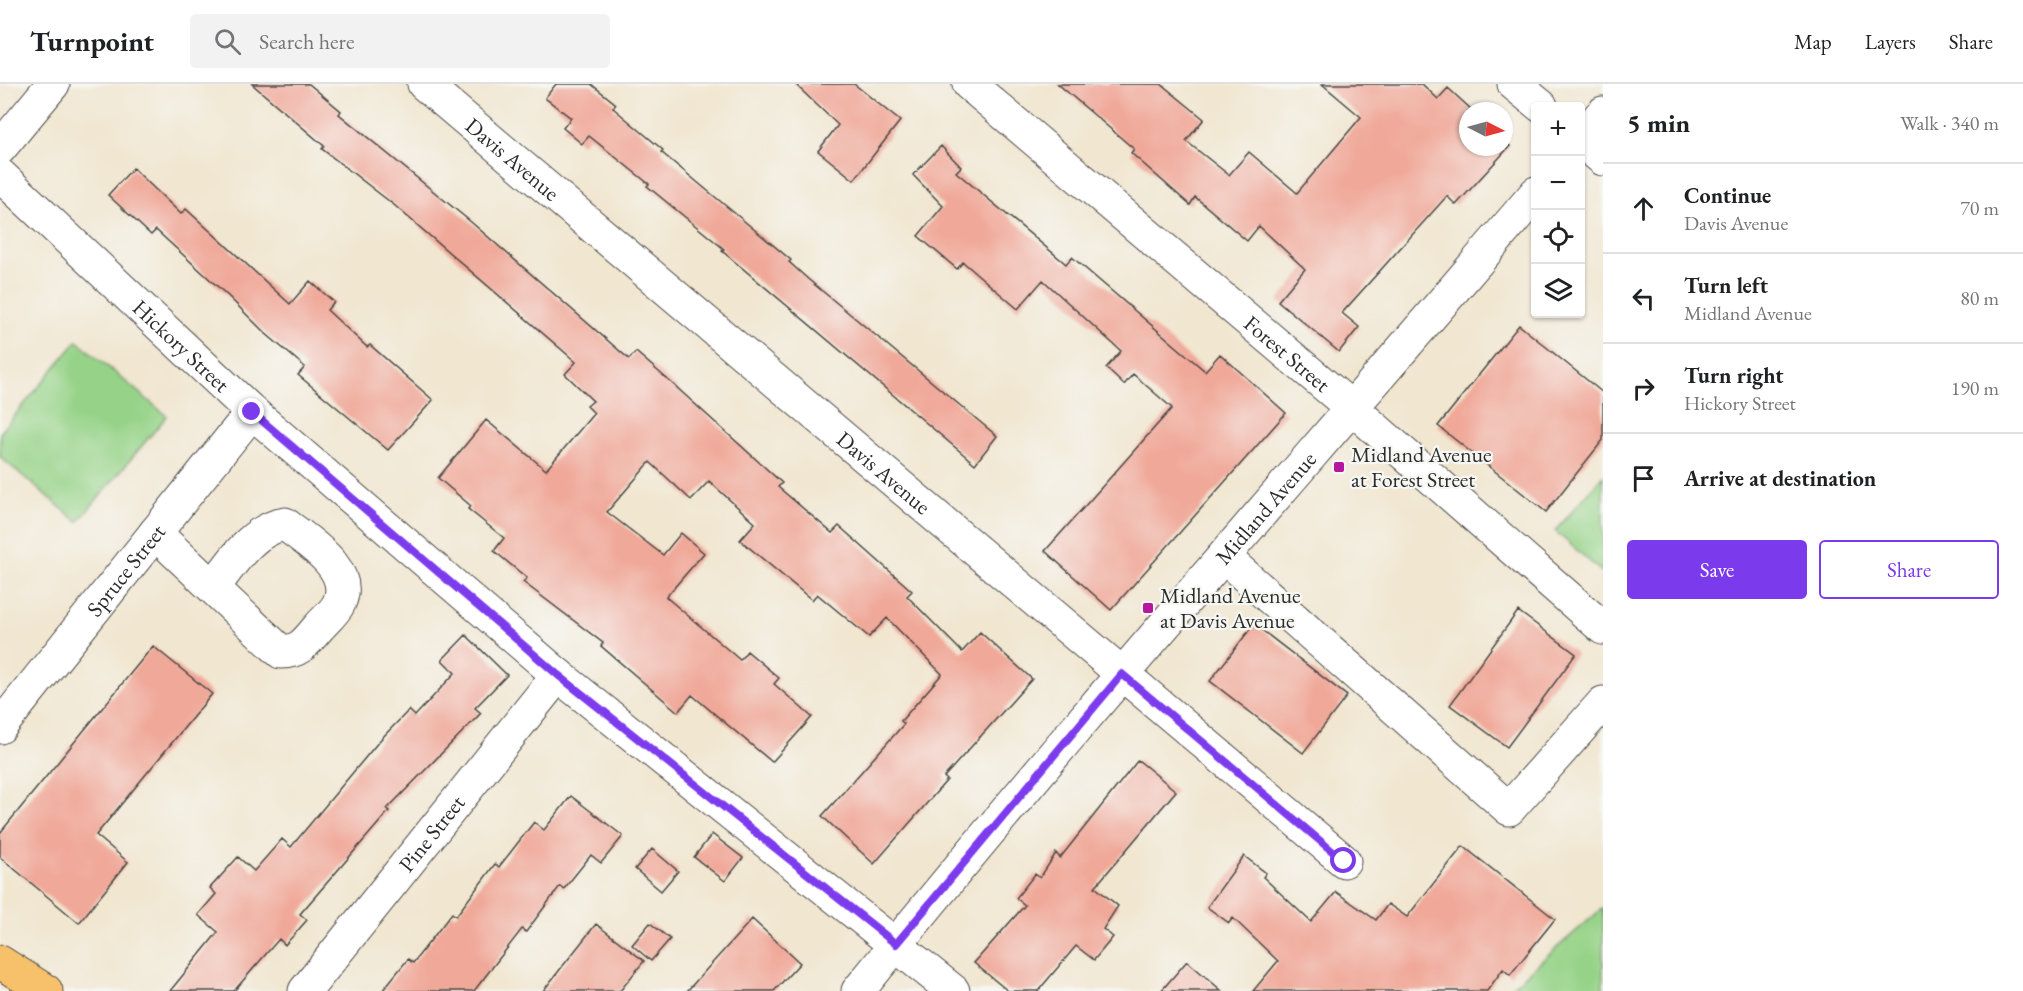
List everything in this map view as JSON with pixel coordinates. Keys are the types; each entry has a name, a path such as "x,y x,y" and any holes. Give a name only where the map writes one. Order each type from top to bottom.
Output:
{"main road":[{"path":"0,962 46,991"}],"street":[{"path":"0,148 53,84"},
{"name":"Davis Avenue","path":"423,84 1344,861"},
{"name":"Forest Street","path":"969,84 1353,409 1603,628"},
{"path":"1515,84 1536,102"},
{"path":"1585,135 1603,112"},
{"path":"1585,143 1603,159"},
{"name":"Hickory Street","path":"0,175 252,412 558,675 953,991"},
{"name":"Midland Avenue","path":"858,991 1122,674 1353,409 1531,199"},
{"name":"Spruce Street","path":"0,727 252,412"},
{"path":"155,533 213,588"},
{"path":"1224,557 1509,809 1603,703"},
{"name":"Pine Street","path":"305,991 558,675"}],"green space":[{"path":"77,341 167,416 78,522 0,457 0,433"},
{"path":"1603,476 1603,573 1555,531"},
{"path":"1603,908 1603,991 1507,991"}],"building":[{"path":"252,84 309,84 341,111 339,114 471,222 629,359 636,352 782,483 778,487 832,533 839,526 912,591 907,596 962,652 980,632 1032,679 944,777 947,780 874,864 822,816 904,724 901,721 942,674 887,618 869,637 817,594 812,600 740,540 755,523 709,481 691,500 650,462 607,512 663,555 681,533 704,553 666,597 740,660 747,651 779,678 774,684 812,717 772,762 692,695 678,712 601,646 603,643 523,582 527,578 494,551 504,538 468,509 471,506 438,478 486,420 546,470 594,413 587,406 593,401 565,374 576,362 394,205 322,149 324,146"},
{"path":"556,84 591,84 616,104 613,108 663,150 661,152 791,260 789,262 809,280 997,436 975,464 722,251 724,249 647,186 649,184 589,136 582,144 563,128 571,118 545,98"},
{"path":"795,84 854,84 900,121 854,180 818,151 838,125"},
{"path":"1058,84 1161,84 1204,119 1186,141 1229,175 1249,152 1297,193 1361,117 1322,84 1422,84 1438,99 1448,88 1463,102 1459,102 1459,156 1501,156 1456,205 1447,196 1342,313 1359,327 1339,352 1278,301 1305,269 1259,226 1247,241 1195,197 1190,205 1131,153 1134,149"},
{"path":"941,146 961,167 956,172 1066,264 1072,257 1205,371 1220,354 1286,413 1111,610 1045,551 1172,408 1133,374 1124,385 1106,368 1121,351 1043,280 1018,309 963,262 957,269 918,236 943,206 913,175"},
{"path":"133,168 181,214 186,209 290,304 310,281 334,302 327,310 367,347 370,345 433,400 388,450 298,375 305,367 265,333 156,230 151,235 108,195"},
{"path":"1519,325 1603,393 1603,440 1546,512 1438,426"},
{"path":"1518,611 1576,654 1507,747 1450,705"},
{"path":"1254,624 1347,696 1303,753 1210,681"},
{"path":"466,635 507,675 475,708 481,713 387,809 389,811 300,914 307,920 285,945 279,939 234,991 170,991 218,932 198,915 216,894 210,888 238,857 254,871 282,839 291,847 380,740 409,710 415,716 455,673 442,660"},
{"path":"153,646 212,694 96,835 128,862 79,923 0,857 0,833"},
{"path":"1138,760 1176,791 1095,887 1118,906 1103,929 1113,937 1094,960 1076,946 1038,991 1008,991 974,963 1025,905 1016,898 1035,874 1040,878 1056,853 1060,858"},
{"path":"571,796 623,836 601,863 591,855 564,889 560,886 526,932 522,929 474,991 382,991 408,959 413,963 452,913 456,916 495,864 499,867 534,822 544,830"},
{"path":"712,834 743,858 725,881 694,857"},
{"path":"1463,846 1555,919 1510,975 1503,969 1487,991 1253,991 1278,961 1233,918 1229,923 1207,907 1244,856 1266,873 1263,877 1311,922 1336,892 1376,920 1388,904 1407,917"},
{"path":"652,849 678,871 661,891 635,869"},
{"path":"752,919 800,963 774,991 687,991"},
{"path":"650,923 670,939 651,961 632,945"},
{"path":"596,924 644,961 620,991 543,991"},
{"path":"1187,961 1222,991 1161,991"}],"place":[{"name":"Midland Avenue at Forest Street","path":"1339,467"},
{"name":"Midland Avenue at Davis Avenue","path":"1148,608"}],"route":[{"path":"252,412 558,675 896,944 1122,674 1344,861"}]}
